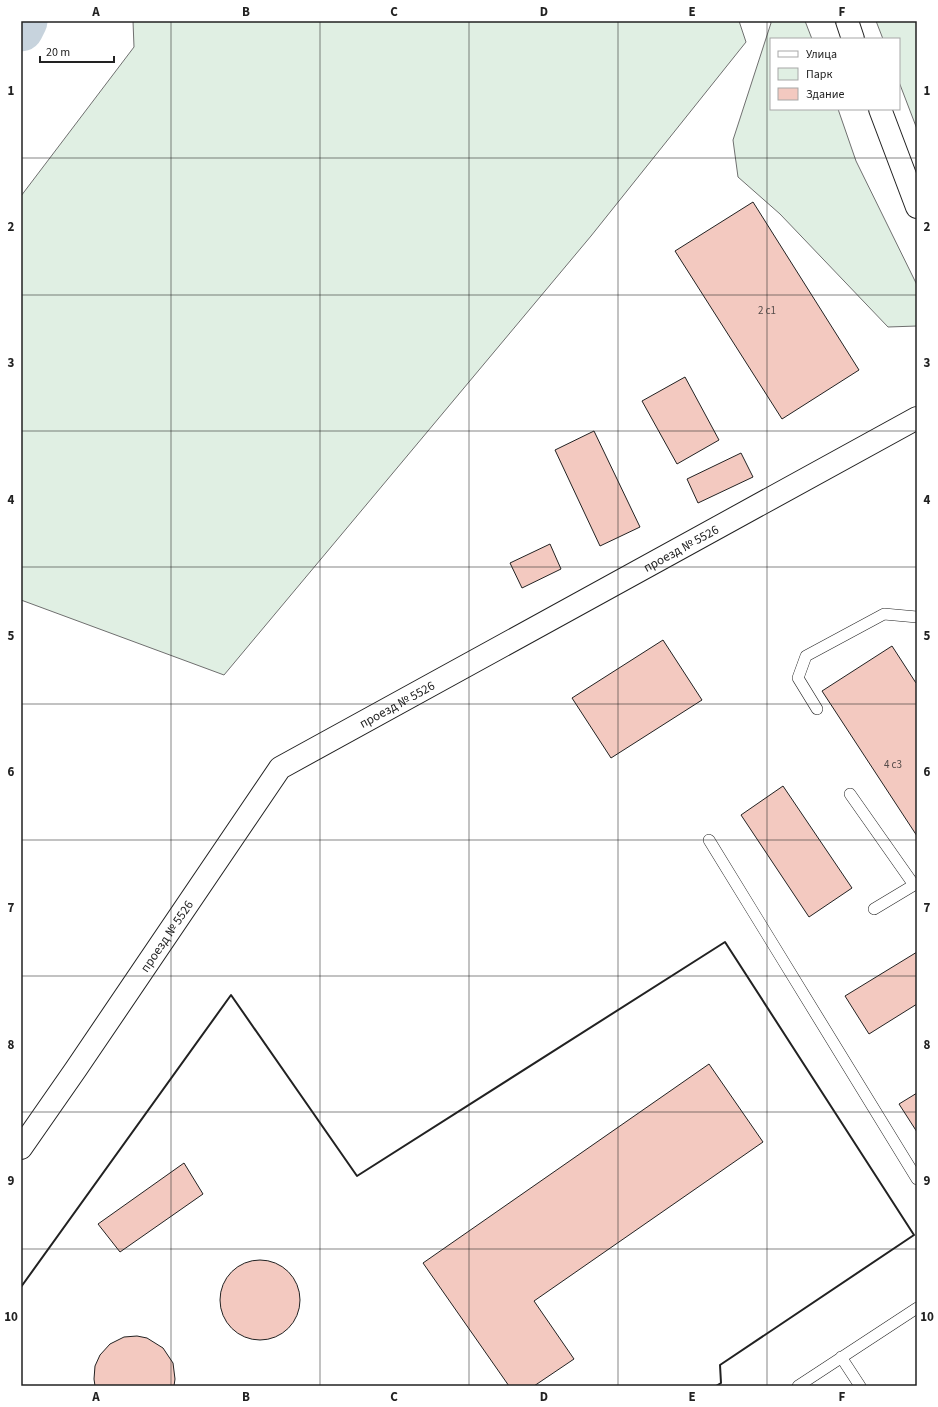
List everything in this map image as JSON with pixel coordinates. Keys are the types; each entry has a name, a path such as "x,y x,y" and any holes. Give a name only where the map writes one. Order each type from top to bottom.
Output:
{"street":[{"path":"846,21 853,38"},
{"path":"880,110 917,207"},
{"name":"проезд № 5526","path":"21,1148 280,768 917,418"}],"lane":[{"path":"817,709 798,678 806,656 884,614 917,617"},
{"path":"850,794 915,885 874,909"},
{"path":"709,840 917,1179"},
{"path":"798,1386 917,1308"},
{"path":"841,1357 860,1386"}],"green space":[{"path":"133,21 739,21 746,42 591,236 224,675 21,600 21,196 134,47"},
{"path":"770,21 805,21 812,38 770,38 770,110 838,110 856,161 917,285 917,326 888,327 780,214 738,177 733,140 771,23"},
{"path":"876,21 917,21 917,129 900,85 900,38 883,38"}],"building":[{"path":"753,202 859,370 782,419 675,251"},
{"path":"685,377 719,440 677,464 642,401"},
{"path":"594,431 640,527 600,546 555,450"},
{"path":"741,453 753,477 698,503 687,479"},
{"path":"550,544 561,569 522,588 510,563"},
{"path":"663,640 702,700 611,758 572,698"},
{"path":"892,646 916,683 917,682 917,836 822,691"},
{"path":"783,786 852,888 809,917 741,815"},
{"path":"917,952 917,1004 869,1034 845,996"},
{"path":"709,1064 763,1142 534,1301 574,1359 534,1386 509,1386 423,1263"},
{"path":"917,1093 917,1132 899,1104"},
{"path":"184,1163 203,1194 120,1252 98,1224"},
{"path":"260,1260 275,1263 288,1272 297,1285 300,1300 297,1315 288,1328 275,1337 260,1340 245,1337 232,1328 223,1315 220,1300 223,1285 232,1272 245,1263"},
{"path":"137,1336 147,1338 163,1348 173,1363 175,1379 174,1386 95,1386 95,1366 100,1355 110,1344 124,1337"}],"waterway":[{"path":"21,29 25,21"}],"wall":[{"path":"21,1287 231,995 357,1176 725,942 914,1235 720,1365 721,1383 716,1386"}]}
